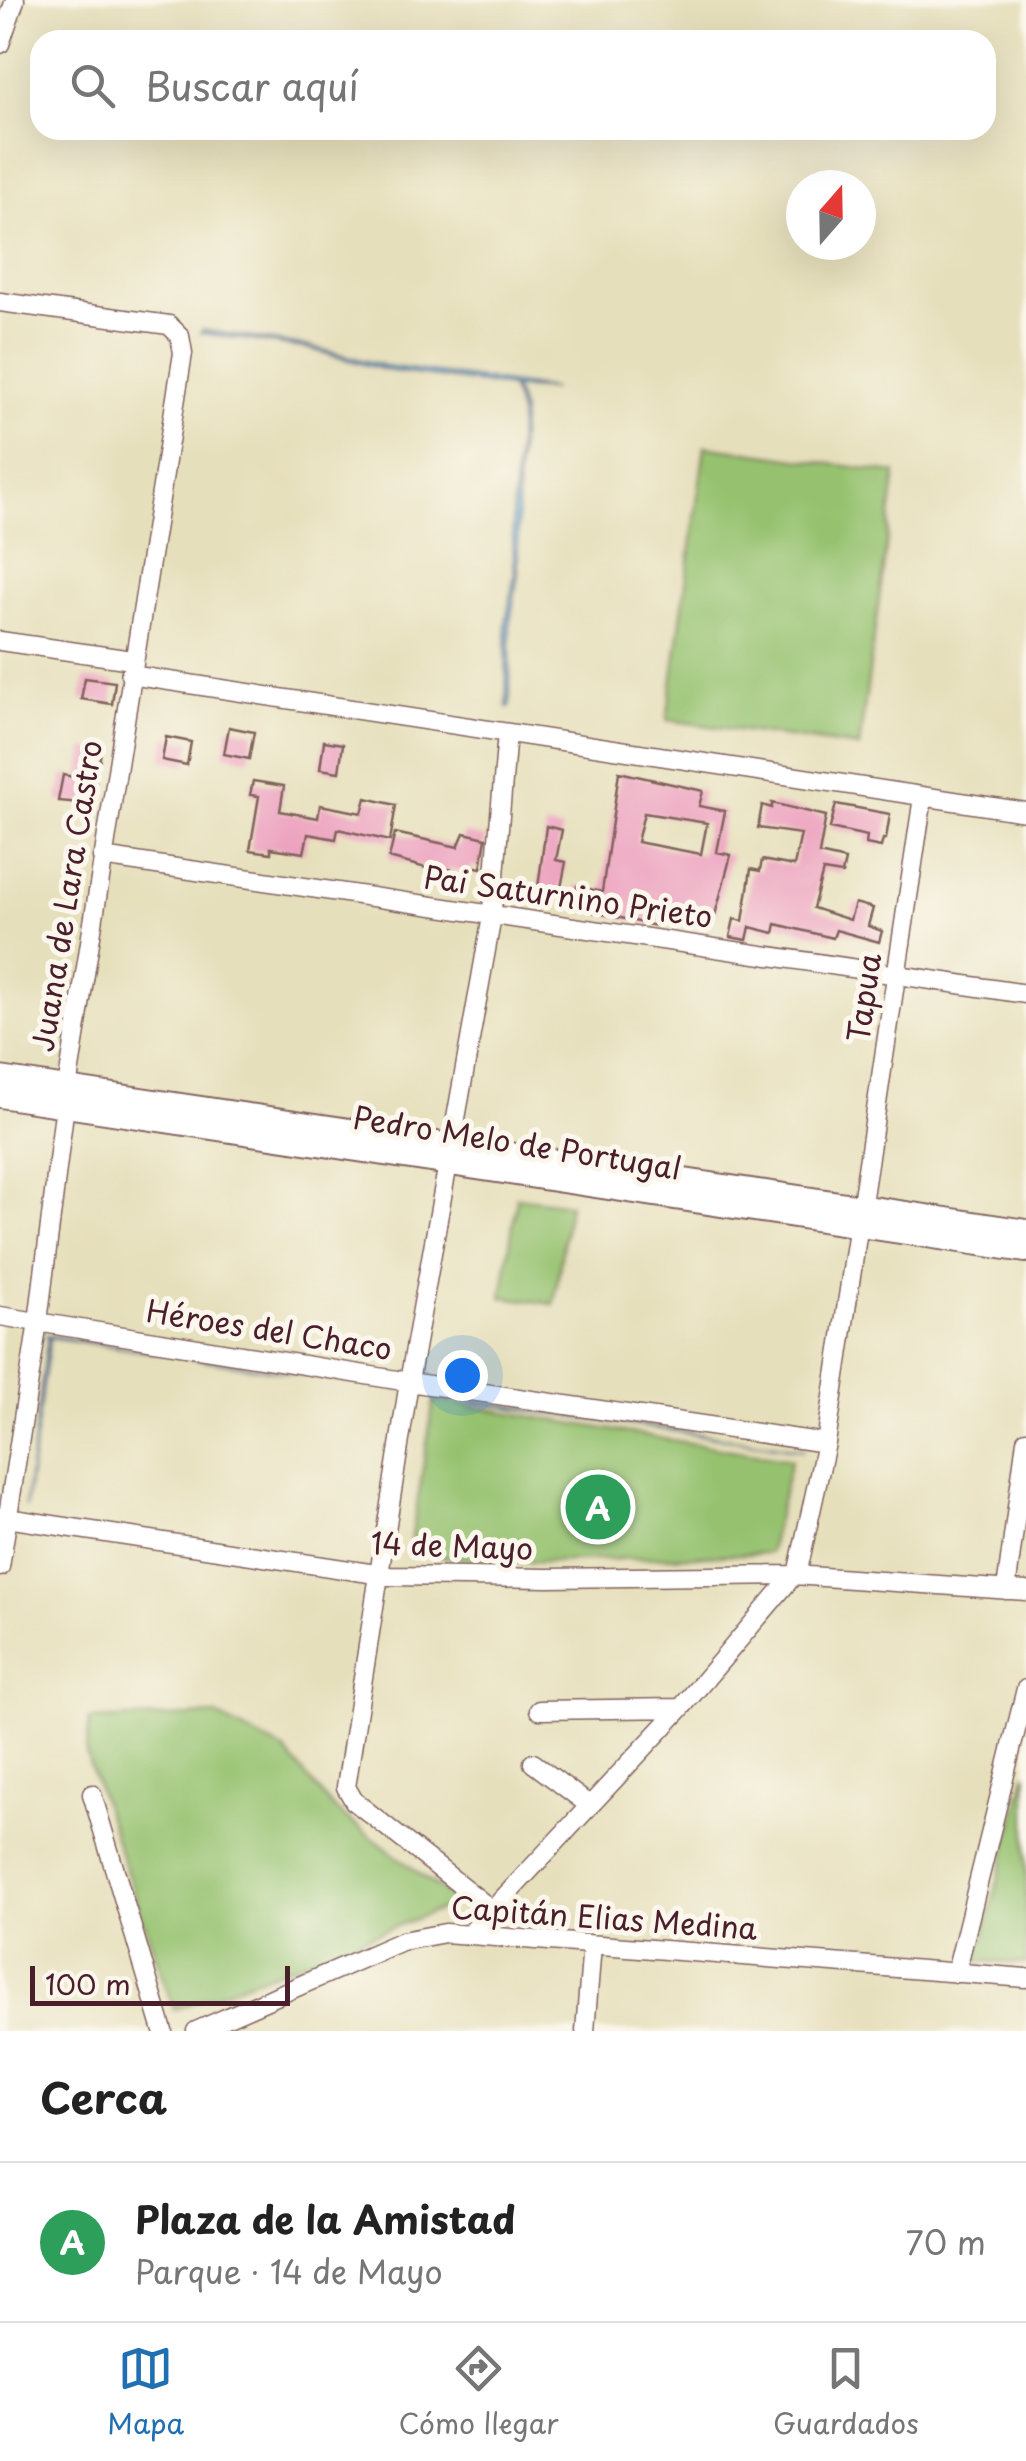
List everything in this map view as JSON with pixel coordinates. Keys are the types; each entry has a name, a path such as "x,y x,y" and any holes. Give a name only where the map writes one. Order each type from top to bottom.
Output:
{"street":[{"path":"0,44 15,0"},
{"name":"Juana de Lara Castro","path":"0,302 169,325 180,336 183,354 102,857 0,1566"},
{"path":"0,641 131,668 507,733 1026,812"},
{"path":"492,1910 354,1801 346,1787 409,1382 491,914 507,733"},
{"name":"Tapua","path":"794,1575 826,1442 923,797"},
{"name":"Pai Saturnino Prieto","path":"102,857 1026,994"},
{"name":"Pedro Melo de Portugal","path":"0,1078 66,1097"},
{"name":"Pedro Melo de Portugal","path":"0,1096 66,1097 861,1216 1026,1231"},
{"name":"Pedro Melo de Portugal","path":"861,1216 1026,1250"},
{"name":"Héroes del Chaco","path":"0,1316 409,1382 826,1442"},
{"path":"1006,1590 1026,1440"},
{"name":"14 de Mayo","path":"4,1518 380,1574 548,1578 794,1575 1026,1592"},
{"path":"469,1935 680,1708 794,1575"},
{"path":"956,1973 1026,1689"},
{"path":"539,1710 680,1708"},
{"path":"533,1764 589,1805"},
{"path":"92,1794 164,2031"},
{"name":"Capitán Elias Medina","path":"196,2031 402,1941 434,1934 1026,1978"},
{"path":"584,2031 592,1944"}],"green space":[{"path":"705,446 896,473 859,747 667,720"},
{"path":"517,1197 569,1204 554,1304 502,1297"},
{"path":"434,1400 791,1460 769,1553 521,1563 409,1554"},
{"path":"215,1715 284,1750 333,1808 458,1903 174,2010 86,1753 90,1720"},
{"path":"1026,1773 1026,1964 977,1961"}],"water":[{"path":"202,330 311,347 385,366 553,389 514,388 522,412 517,476 518,574 510,623 510,707 506,623 515,573 512,519 520,415 511,387 385,370 310,349 201,333"},
{"path":"45,1335 400,1389 50,1337 25,1508 48,1337"},
{"path":"419,1392 805,1450 419,1394"}],"building":[{"path":"85,678 115,682 112,704 81,699"},
{"path":"229,727 254,732 249,759 224,754"},
{"path":"166,737 191,742 187,765 162,760"},
{"path":"324,741 343,744 339,772 320,769"},
{"path":"85,748 101,752 91,804 58,801 63,775 79,778"},
{"path":"619,772 703,791 699,806 725,811 717,852 731,855 715,915 662,904 656,926 572,907 577,886 602,892","holes":["644,813 707,823 701,854 637,842"]},
{"path":"253,781 284,786 280,811 318,818 320,805 362,813 366,798 396,805 390,841 338,829 336,839 308,834 304,853 271,848 271,853 250,850 259,796 250,795"},
{"path":"772,803 826,816 819,854 845,860 842,874 823,871 813,908 850,920 855,903 873,908 868,926 882,931 879,942 836,930 833,938 776,924 774,933 750,927 747,940 730,937 734,919 743,921 751,869 760,871 762,860 794,866 801,834 758,828 762,805 772,808"},
{"path":"836,804 890,814 881,847 866,844 867,836 830,828"},
{"path":"546,826 562,830 556,860 566,862 560,893 538,888"},
{"path":"395,833 458,847 464,833 486,838 481,868 471,866 470,874 449,869 448,874 389,858"}],"place":[{"name":"Plaza de la Amistad","path":"598,1507"}]}
